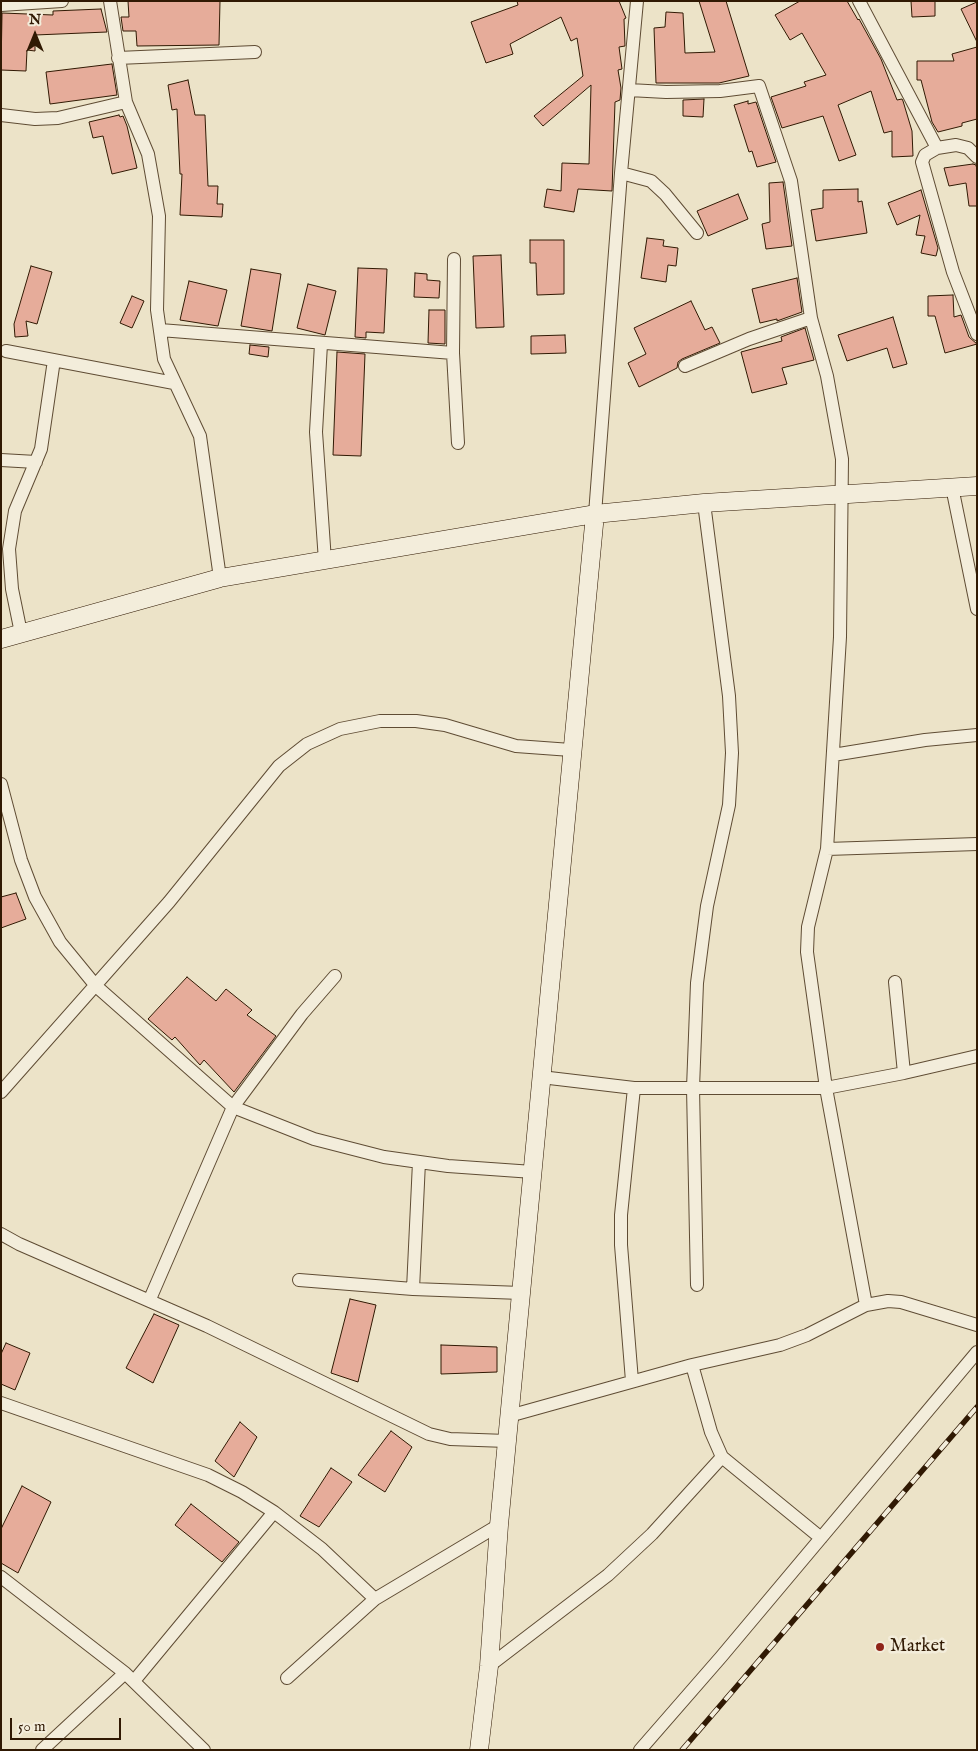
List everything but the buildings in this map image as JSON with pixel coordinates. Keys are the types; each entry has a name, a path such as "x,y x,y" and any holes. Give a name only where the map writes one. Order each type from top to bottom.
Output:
{"street":[{"path":"1,5 62,1"},
{"path":"110,1 126,102 148,154 158,216 157,310 164,359 200,436 220,578"},
{"path":"479,1750 489,1666 498,1525 595,514 621,173 637,1"},
{"path":"859,1 937,148"},
{"path":"118,58 255,52"},
{"path":"629,90 666,92 720,91 759,86 791,180 811,318 827,376 842,459 840,637 827,848 808,927 807,952 826,1088 866,1305"},
{"path":"1,115 35,119 58,118 126,102"},
{"path":"977,157 968,148 956,145 937,148 925,155 922,162 922,168 953,272 977,334"},
{"path":"621,173 651,181 665,194 697,233"},
{"path":"454,259 453,353 458,443"},
{"path":"685,366 750,339 811,318"},
{"path":"160,330 453,353"},
{"path":"321,344 316,432 325,561"},
{"path":"6,351 174,383"},
{"path":"21,633 12,589 9,549 15,512 41,450 54,360"},
{"path":"1,460 36,462"},
{"path":"1,639 220,578 595,514 704,503 977,486"},
{"path":"952,487 977,609"},
{"path":"697,1285 693,1088 701,951 707,906 729,805 732,753 729,696 704,503"},
{"path":"1,1092 169,902 279,766 307,744 340,729 380,721 416,721 445,725 516,746 571,750"},
{"path":"833,755 925,740 977,735"},
{"path":"1,784 21,860 35,897 60,942 96,986 233,1107 314,1139 384,1157 533,1172"},
{"path":"827,848 977,844"},
{"path":"150,1299 233,1107 302,1014 335,976"},
{"path":"895,982 904,1074"},
{"path":"541,1077 634,1088 826,1088 904,1074 977,1056"},
{"path":"632,1381 620,1245 620,1215 634,1088"},
{"path":"413,1289 419,1162"},
{"path":"1,1234 19,1244 150,1299 429,1434 450,1439 507,1441"},
{"path":"299,1280 413,1289 521,1292"},
{"path":"509,1416 692,1365 780,1345 807,1335 866,1305 888,1301 901,1302 977,1325"},
{"path":"640,1750 721,1657 977,1352"},
{"path":"692,1365 711,1432 722,1457 821,1538"},
{"path":"1,1402 208,1476 242,1492 274,1512 322,1549 375,1599"},
{"path":"489,1666 608,1575 652,1534 722,1457"},
{"path":"42,1750 129,1677 274,1512"},
{"path":"288,1678 375,1599 498,1525"},
{"path":"1,1576 129,1677 204,1750"}],"railway":[{"path":"682,1750 977,1407"}],"place":[{"name":"Market","path":"880,1647"}]}
